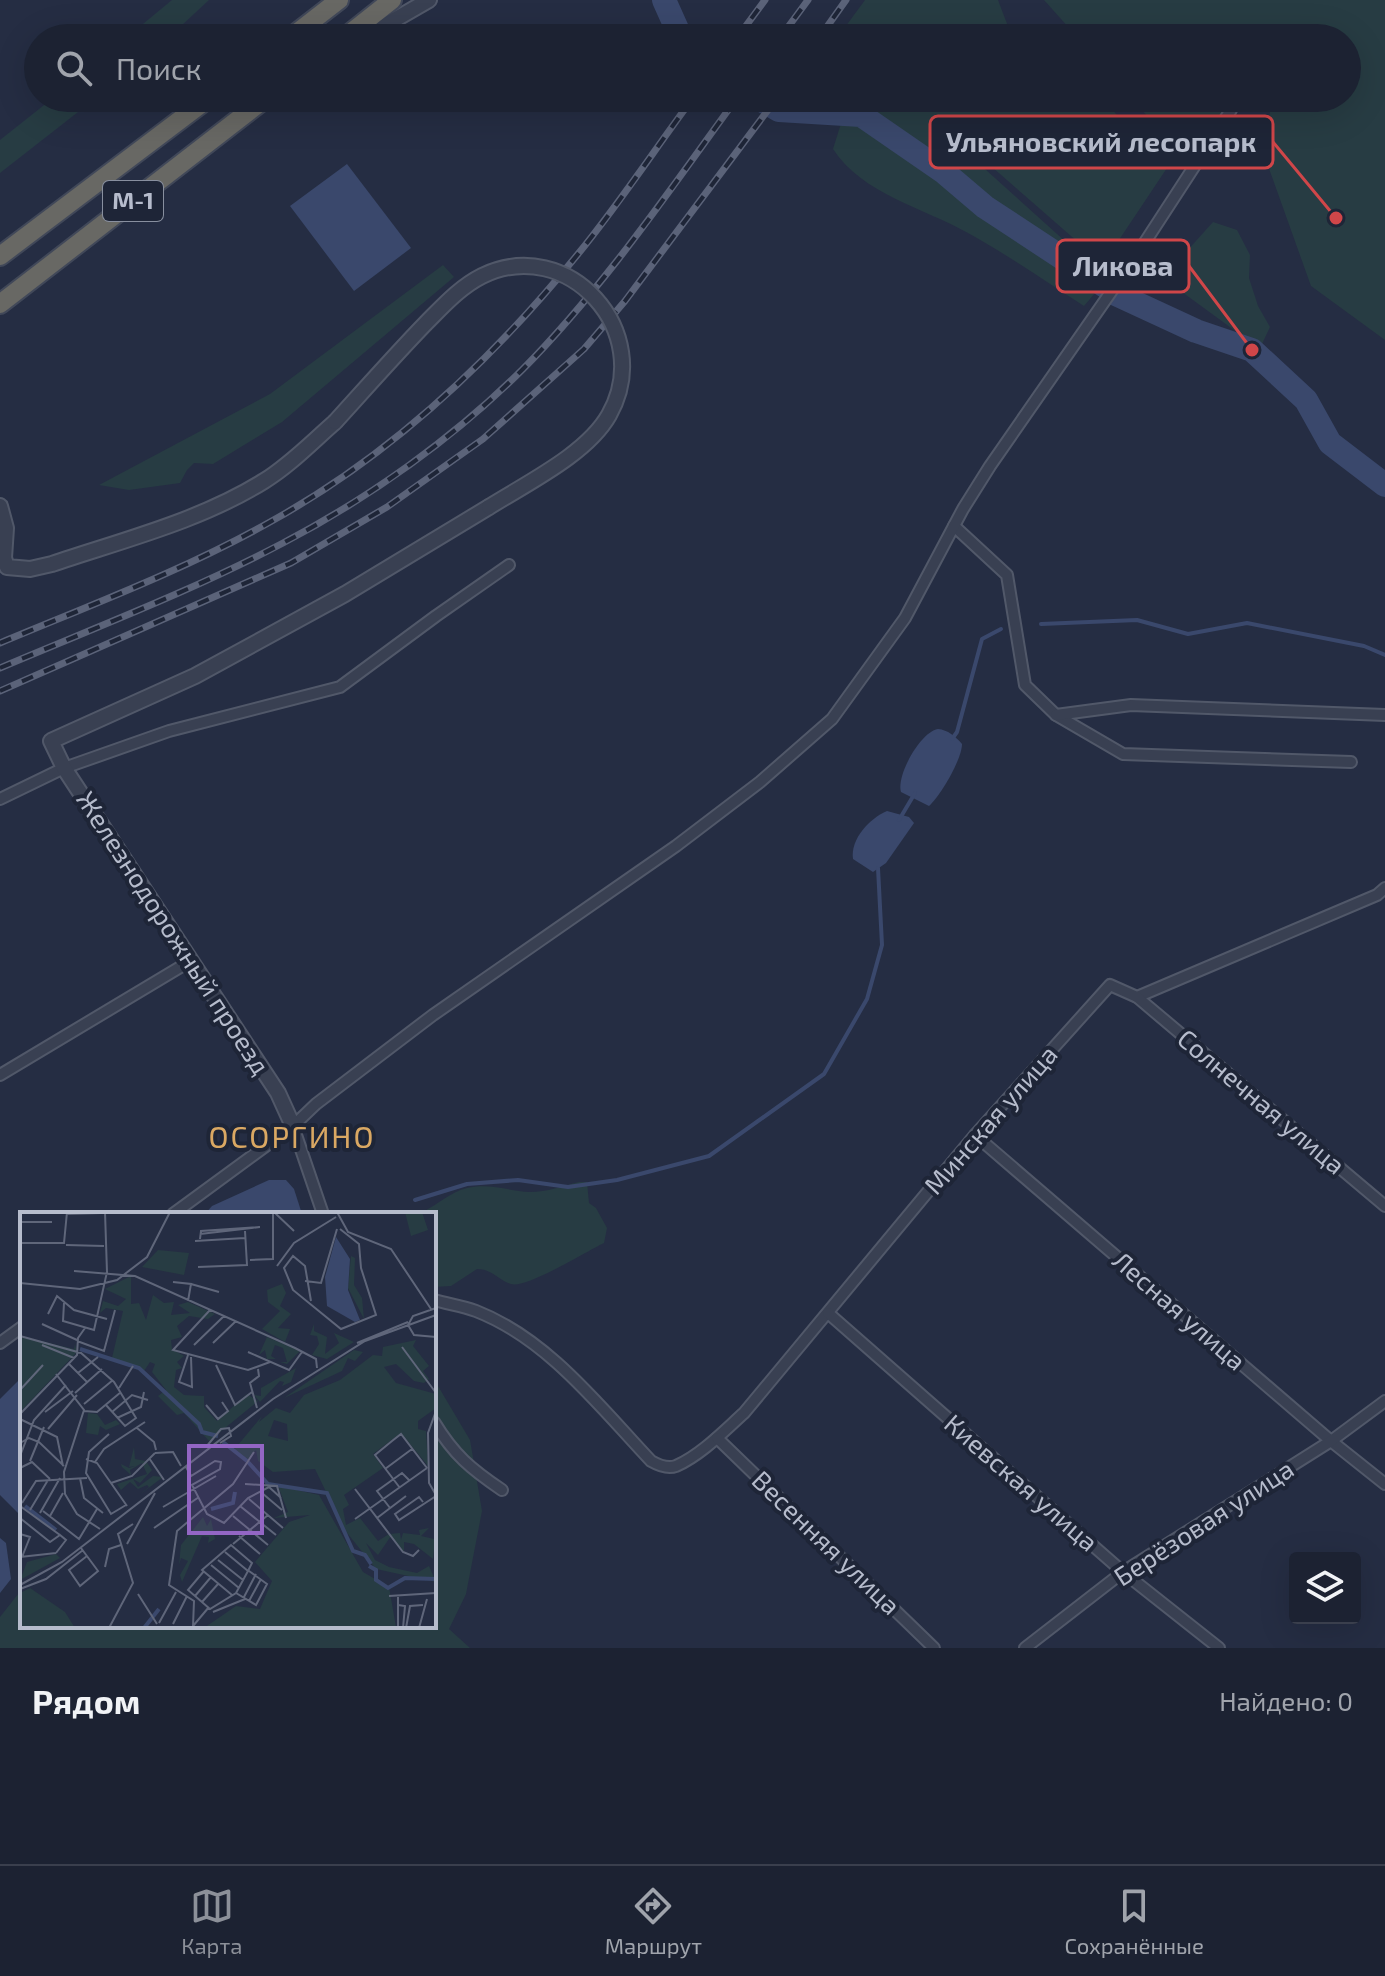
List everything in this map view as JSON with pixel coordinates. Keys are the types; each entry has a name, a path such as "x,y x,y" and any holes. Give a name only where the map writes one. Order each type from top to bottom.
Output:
{"highway":[{"path":"307,24 339,0"},
{"path":"362,24 392,0"},
{"name":"М-1","path":"0,256 190,112"},
{"name":"М-1","path":"0,304 248,112"}],"street":[{"path":"303,24 326,0"},
{"path":"387,24 429,0"},
{"path":"176,1212 293,1126 316,1104 433,1015 688,837 760,782 832,719 905,618 990,466 1136,256 1230,112"},
{"name":"Железнодорожный проезд","path":"0,506 6,528 4,558 7,567 30,569 181,520 237,497 266,480 335,422 449,300 471,282 498,270 542,268 570,278 594,295 611,319 623,362 622,376 615,405 590,439 489,507 345,594 195,676 51,741 64,768 278,1093 293,1126"},
{"path":"954,526 1007,575 1025,685 1056,715 1123,754 1351,762"},
{"path":"0,799 64,768 169,731 340,687 509,565"},
{"path":"1056,715 1131,705 1385,715"},
{"path":"1137,997 1382,895"},
{"path":"0,1075 192,960"},
{"name":"Минская улица","path":"436,1301 476,1311 507,1327 567,1372 651,1461 664,1467 674,1467 717,1438 744,1413 975,1135 1110,985 1137,997"},
{"name":"Солнечная улица","path":"1137,997 1385,1206"},
{"path":"293,1126 322,1212"},
{"name":"Лесная улица","path":"975,1135 1385,1484"},
{"name":"Киевская улица","path":"828,1313 1123,1572 1219,1648"},
{"path":"0,1343 20,1328"},
{"name":"Берёзовая улица","path":"1025,1648 1123,1572 1331,1441 1385,1401"},
{"path":"436,1425 468,1467 502,1490"},
{"name":"Весенняя улица","path":"717,1438 934,1648"}],"shaded area":[{"path":"172,0 209,0 183,24 143,24"},
{"path":"654,0 669,0 682,24 665,24"},
{"path":"865,0 998,0 1007,24 847,24"},
{"path":"1044,0 1385,0 1385,340 1311,286 1262,149 1270,112 1361,112 1361,24 1065,24"},
{"path":"35,112 78,112 0,173 0,140"},
{"path":"854,112 1114,112 1167,168 1103,264 959,138 936,125 1107,279 1084,306 983,241 860,178 833,149 843,117"},
{"path":"1144,112 1223,112 1188,161"},
{"path":"1213,222 1237,230 1250,255 1249,278 1258,306 1270,327 1262,344 1245,338 1182,292 1178,261"},
{"path":"443,265 454,277 282,422 213,464 194,463 180,483 129,490 99,485 270,394"},
{"path":"587,1182 589,1203 596,1208 607,1228 604,1243 519,1284 511,1284 477,1269 451,1286 436,1287 436,1212 423,1212 467,1188 483,1186 536,1192"},
{"path":"436,1386 470,1440 482,1511 466,1594 449,1629 470,1648 0,1648 0,1617 20,1592 20,1628 436,1628"}],"water":[{"path":"347,164 411,248 354,291 290,206"},
{"path":"938,729 951,734 962,744 950,776 929,806 901,792 900,785 917,746"},
{"path":"887,811 909,817 914,823 886,863 873,872 853,859 853,851 862,830"},
{"path":"269,1180 286,1180 294,1189 301,1212 207,1212 212,1206"},
{"path":"20,1379 20,1515 0,1495 0,1399"},
{"path":"0,1538 6,1543 11,1579 0,1593"}],"waterway":[{"path":"664,0 675,24"},
{"path":"812,112 861,115 945,173 985,207 1105,286"},
{"path":"1116,294 1196,331 1252,350 1306,400 1330,443 1385,485"},
{"path":"1041,624 1137,620 1188,634 1247,623 1364,646 1385,655"},
{"path":"952,739 957,732 982,639 1001,629"},
{"path":"899,820 915,793"},
{"path":"415,1200 467,1184 518,1180 568,1187 617,1180 709,1156 824,1074 867,999 882,945 878,868"}],"railway":[{"path":"747,24 765,0"},
{"path":"790,24 808,0"},
{"path":"829,24 846,0"},
{"path":"0,643 204,556 270,522 314,496 398,436 475,368 545,293 608,216 683,112"},
{"path":"0,668 249,561 347,507 439,443 496,394 553,338 635,238 727,112"},
{"path":"0,691 291,563 387,507 483,439 584,349 625,301 767,112"}],"place":[{"name":"Ульяновский лесопарк","path":"1336,218"},
{"name":"Ликова","path":"1252,350"}],"district":[{"name":"ОСОРГИНО","path":"292,1138"}]}
